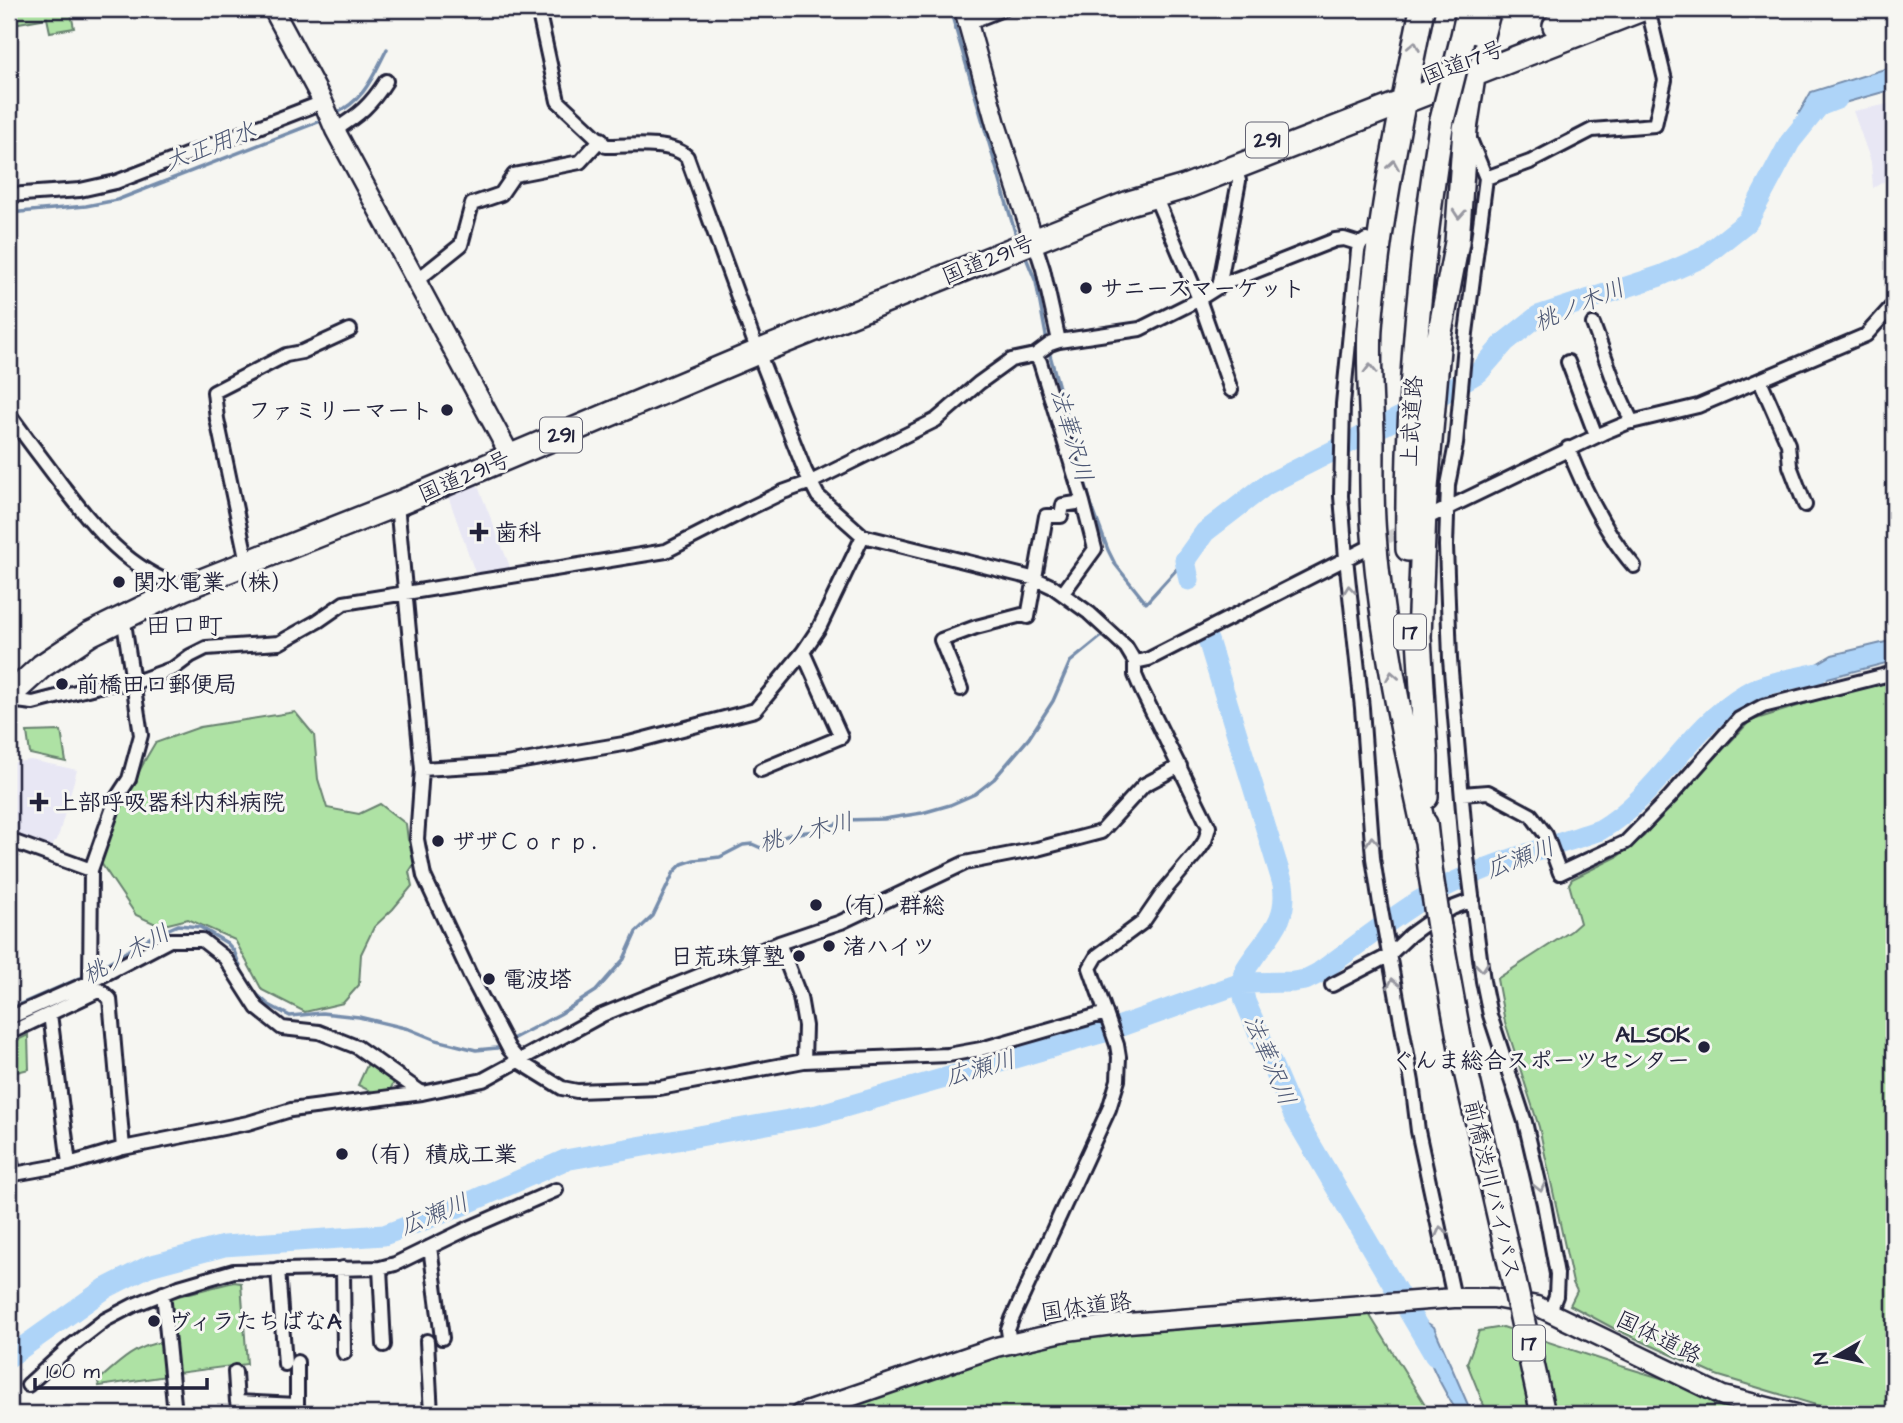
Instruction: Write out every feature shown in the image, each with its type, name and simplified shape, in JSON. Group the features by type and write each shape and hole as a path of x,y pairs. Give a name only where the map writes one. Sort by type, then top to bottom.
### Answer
{"highway":[{"path":"1422,9 1382,233 1370,331 1374,534 1390,663 1402,732 1426,838"},
{"name":"上武道路","path":"1426,838 1408,595 1412,384 1423,256 1443,120 1471,57 1469,9"},
{"path":"1426,838 1426,757 1419,637 1424,511 1439,337 1457,242 1471,57 1489,9"},
{"name":"国道17号","path":"1405,93 1471,57 1597,9"},
{"name":"国道17号","path":"1471,57 1642,9"},
{"name":"国道291号","path":"9,696 42,666 90,634 184,588 397,504 758,352 1034,241 1129,203 1185,187 1235,167 1405,93"},
{"name":"国道291号","path":"1129,203 1161,185 1348,106 1405,93"},
{"name":"前橋渋川バイパス","path":"1426,838 1461,1054 1543,1414"}],"street":[{"path":"273,9 511,457"},
{"path":"538,9 558,101 606,146 668,147 682,151 687,157 758,352 805,471 818,496 863,536 1036,579 1063,593 1116,637 1135,662 1135,675 1141,689 1209,827 1199,850 1143,922 1092,962 1092,975 1115,1038 1119,1068 1116,1092 1008,1330 1010,1343"},
{"path":"1003,9 966,16 996,124 1043,269 1059,341"},
{"path":"1486,177 1541,157 1592,130 1655,125 1665,80 1648,9"},
{"path":"335,130 360,114 386,81"},
{"path":"9,195 80,190 116,182 323,102"},
{"path":"1465,129 1486,177 1447,509 1450,659 1467,858 1490,1014 1525,1122 1556,1261 1556,1296 1550,1311"},
{"path":"416,281 461,245 472,204 501,194 514,175 580,163 601,139"},
{"path":"1219,287 1239,181 1235,167"},
{"path":"1155,195 1199,299 1231,390"},
{"path":"1382,233 1360,244 1357,251 1342,421 1346,558 1362,708 1373,858 1418,1131 1454,1298"},
{"path":"9,696 17,701 33,703 107,684 133,683 174,668 206,648 279,643 344,603 666,551 936,420 1011,360 1035,355 1049,344 1059,341 1140,329 1219,287 1335,240 1344,239 1360,244"},
{"path":"1427,518 1596,436 1632,422 1698,406 1866,335 1894,304"},
{"path":"1593,324 1632,422"},
{"path":"247,562 217,419 214,392 286,355 302,352 350,330"},
{"path":"1035,355 1040,362 1095,549 1063,593"},
{"path":"1568,362 1596,436"},
{"path":"1760,380 1788,444 1790,466 1805,505"},
{"path":"9,414 110,544 141,568 184,588"},
{"path":"1568,448 1597,511 1634,566"},
{"path":"961,689 941,640 999,621 1023,615 1028,617 1046,516 1060,516 1063,505 1083,502"},
{"path":"397,504 422,769 417,839 424,876 470,975 509,1049 520,1062 562,1088 577,1091 660,1088 804,1061 948,1055 981,1049 1106,1015"},
{"path":"422,769 506,764 629,743 755,710 803,652 819,628 863,536"},
{"path":"1135,662 1149,659 1367,548"},
{"path":"90,982 91,870 116,799 129,779 141,735 123,616"},
{"path":"761,770 842,737 803,652"},
{"path":"1462,793 1488,792 1531,815 1546,835 1560,873 1626,842 1739,719 1750,712 1763,706 1894,673"},
{"path":"9,1149 11,1174 69,1164 123,1148 248,1123 291,1110 422,1093 483,1080 602,1015 779,943 841,922 965,863 1037,849 1101,832 1144,785 1180,766"},
{"path":"9,840 91,870"},
{"path":"1332,985 1388,952 1428,922 1473,900"},
{"path":"9,1018 90,982 170,940 202,940 225,958 257,1007 282,1028 319,1032 357,1047 422,1093"},
{"path":"779,943 800,996 806,1026 804,1061"},
{"path":"9,1033 100,989 110,999 123,1148"},
{"path":"50,1014 69,1164"},
{"path":"29,1385 104,1320 163,1293 234,1271 380,1268 556,1190"},
{"path":"430,1247 442,1338"},
{"path":"343,1268 344,1353"},
{"path":"380,1268 384,1345"},
{"path":"235,1372 237,1402 297,1405 278,1269"},
{"path":"163,1293 175,1414"},
{"name":"国体道路","path":"800,1414 1010,1343 1096,1327 1454,1298 1524,1302 1550,1311 1723,1396 1796,1414"},
{"path":"427,1341 431,1414"}],"shaded area":[{"path":"1894,103 1894,176 1873,188 1871,162 1853,111"},
{"name":"歯科","path":"476,481 512,572 477,578 447,493"},
{"name":"上部呼吸器科内科病院","path":"31,760 77,770 59,834 49,853 9,836 9,763"}],"green space":[{"path":"11,9 70,9 74,28 50,32 47,18 13,24"},
{"name":"ALSOK ぐんま総合スポーツセンター","path":"1894,681 1894,1414 1846,1414 1716,1375 1613,1328 1570,1305 1577,1291 1539,1127 1505,1022 1497,979 1580,923 1569,884 1572,879 1617,857 1644,836 1750,721 1830,696"},
{"path":"295,712 314,735 318,779 327,808 359,814 380,804 406,824 408,840 420,855 409,872 412,886 374,927 361,954 359,985 343,1003 305,1012 262,990 235,940 188,919 160,926 136,915 101,863 124,801 155,743 200,727"},
{"path":"61,731 66,762 30,754 27,732"},
{"path":"28,1035 29,1069 9,1074 9,1044"},
{"path":"369,1061 395,1080 388,1094 376,1094 358,1085"},
{"path":"234,1282 241,1283 247,1364 178,1373 170,1298"},
{"path":"1369,1314 1431,1414 825,1414 917,1384 989,1356 1083,1337"},
{"path":"1503,1327 1780,1414 1503,1414 1485,1408 1467,1363 1479,1331"},
{"path":"163,1342 167,1376 99,1386 98,1381 128,1356 144,1347"}],"water":[{"path":"1894,66 1894,89 1844,103 1824,114 1799,113 1811,92"},
{"path":"1894,640 1894,661 1765,694 1832,655"},
{"path":"1424,1321 1434,1327 1472,1414 1458,1414 1440,1381 1428,1357 1423,1332"}],"waterway":[{"name":"法華沢川","path":"950,9 1015,232"},
{"name":"大正用水","path":"333,115 360,95 372,79 387,49"},
{"name":"桃ノ木川","path":"1189,580 1185,560 1205,532 1266,485 1420,407 1479,372 1505,342 1538,316 1660,276 1703,257 1748,221 1790,142 1819,106 1837,99"},
{"name":"大正用水","path":"9,213 86,206 117,200 323,120"},
{"name":"法華沢川","path":"1025,255 1036,282 1047,341"},
{"name":"法華沢川","path":"1048,348 1091,504 1115,564 1146,603 1185,560"},
{"name":"桃ノ木川","path":"514,1038 596,991 624,959 636,932 653,916 674,872 682,864 720,857 743,845 752,844 761,848 790,834 823,830 844,820 884,819 922,813 975,794 994,779 1029,738 1053,701 1070,662 1102,636"},
{"name":"法華沢川","path":"1208,640 1283,884 1283,905 1278,922 1244,973 1242,984 1245,1001 1294,1116 1435,1356"},
{"name":"広瀬川","path":"9,1357 106,1288 149,1266 224,1246 384,1235 454,1209 565,1160 817,1115 1101,1033 1242,983 1305,980 1406,909 1440,889 1507,861 1600,830 1621,816 1639,799 1706,725 1725,708 1761,687 1818,673"},
{"name":"桃ノ木川","path":"94,971 153,936 178,925 200,927 227,943 234,951 244,977"},
{"name":"桃ノ木川","path":"9,1009 87,975"},
{"name":"桃ノ木川","path":"254,992 269,1005 290,1016 322,1013 359,1017 476,1050 497,1048"}],"tunnel":[{"path":"1371,546 1411,526"}],"place":[{"name":"サニーズマーケット","path":"1086,288"},
{"name":"ファミリーマート","path":"447,410"},
{"name":"歯科","path":"479,532"},
{"name":"関水電業（株）","path":"119,582"},
{"name":"前橋田口郵便局","path":"62,684"},
{"name":"上部呼吸器科内科病院","path":"39,802"},
{"name":"ザザＣｏｒｐ．","path":"438,841"},
{"name":"（有）群総","path":"816,905"},
{"name":"渚ハイツ","path":"829,946"},
{"name":"日荒珠算塾","path":"799,956"},
{"name":"電波塔","path":"489,979"},
{"name":"ALSOK ぐんま総合スポーツセンター","path":"1704,1047"},
{"name":"（有）積成工業","path":"342,1154"},
{"name":"ヴィラたちばなA","path":"154,1321"}],"district":[{"name":"田口町","path":"184,625"}]}
